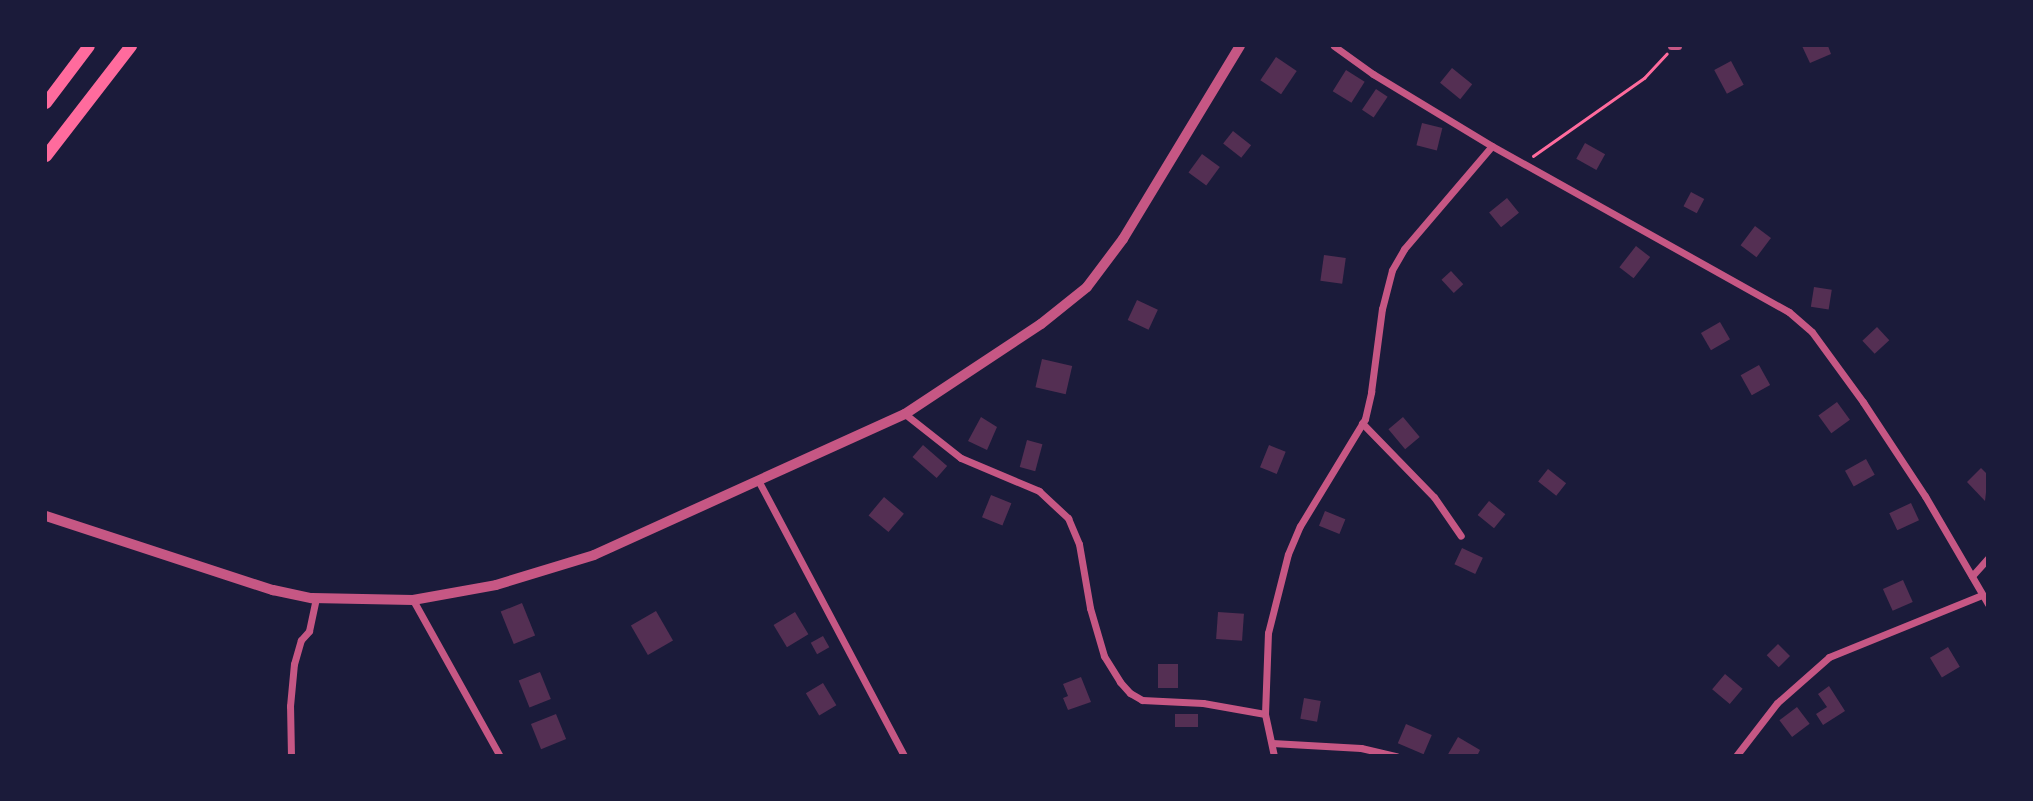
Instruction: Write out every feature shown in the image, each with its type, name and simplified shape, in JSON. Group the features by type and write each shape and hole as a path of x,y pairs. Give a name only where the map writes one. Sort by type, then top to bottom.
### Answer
{"highway":[{"path":"46,103 89,46"},
{"path":"46,156 131,46"}],"street":[{"path":"46,516 273,590 316,598 413,600 496,585 594,555 905,414 1041,324 1087,287 1123,239 1240,46"},
{"path":"1334,46 1373,74 1492,146 1789,312 1812,332 1925,496 1987,604"},
{"path":"1274,755 1265,714 1268,633 1288,554 1300,526 1362,423 1371,392 1382,309 1392,270 1404,249 1492,146"},
{"path":"905,414 961,457 1039,491 1068,518 1079,544 1090,608 1104,656 1130,693 1142,700 1203,703 1265,714"},
{"path":"1362,423 1434,497 1461,536"},
{"path":"758,480 904,755"},
{"path":"1972,576 1987,558"},
{"path":"1736,755 1777,703 1829,657 1982,595"},
{"path":"291,755 290,706 295,664 301,639 309,631 316,598"},
{"path":"413,600 500,755"},
{"path":"1272,743 1362,747 1396,755"}],"path":[{"path":"1524,162 1643,78 1674,46"}],"building":[{"path":"1802,46 1828,46 1831,54 1810,63"},
{"path":"1276,57 1297,71 1281,94 1260,80"},
{"path":"1731,61 1744,85 1727,94 1714,70"},
{"path":"1452,68 1472,84 1460,99 1440,83"},
{"path":"1346,70 1365,82 1351,103 1333,91"},
{"path":"1376,89 1388,97 1374,118 1362,110"},
{"path":"1422,123 1442,128 1437,150 1416,145"},
{"path":"1233,131 1251,145 1241,158 1223,144"},
{"path":"1585,143 1605,154 1596,170 1576,159"},
{"path":"1202,154 1220,167 1206,186 1188,173"},
{"path":"1691,192 1704,199 1697,213 1683,206"},
{"path":"1507,198 1519,213 1501,227 1489,212"},
{"path":"1755,226 1771,238 1757,257 1741,245"},
{"path":"1636,246 1650,257 1634,278 1619,267"},
{"path":"1324,255 1346,258 1342,284 1320,281"},
{"path":"1451,271 1463,284 1454,293 1441,280"},
{"path":"1814,287 1832,290 1829,310 1811,307"},
{"path":"1137,300 1158,310 1149,330 1128,320"},
{"path":"1720,322 1730,339 1711,350 1701,333"},
{"path":"1877,327 1889,340 1875,354 1862,341"},
{"path":"1042,359 1072,366 1066,394 1035,387"},
{"path":"1759,365 1770,385 1752,395 1741,375"},
{"path":"1837,402 1850,420 1831,433 1818,416"},
{"path":"981,417 997,427 987,450 968,441"},
{"path":"1403,417 1420,437 1405,449 1388,429"},
{"path":"1027,440 1042,444 1035,471 1020,467"},
{"path":"923,445 947,466 937,478 913,457"},
{"path":"1269,445 1286,452 1277,474 1260,467"},
{"path":"1866,459 1875,475 1854,486 1845,471"},
{"path":"1981,468 1988,475 1985,501 1967,482"},
{"path":"1548,469 1566,483 1556,496 1538,482"},
{"path":"991,495 1011,503 1002,525 982,517"},
{"path":"884,497 904,514 888,532 869,515"},
{"path":"1489,501 1505,514 1494,528 1478,515"},
{"path":"1911,503 1919,520 1897,530 1889,513"},
{"path":"1325,511 1345,519 1339,534 1319,526"},
{"path":"1462,548 1483,558 1475,574 1454,564"},
{"path":"1903,580 1913,602 1893,611 1883,589"},
{"path":"522,603 535,635 514,644 501,612"},
{"path":"656,611 673,640 648,655 631,626"},
{"path":"795,612 808,634 787,647 774,625"},
{"path":"1218,612 1244,614 1242,641 1216,639"},
{"path":"823,636 829,647 817,654 811,643"},
{"path":"1778,644 1790,656 1779,667 1767,655"},
{"path":"1948,647 1960,667 1942,678 1930,658"},
{"path":"1158,664 1178,664 1178,688 1158,688"},
{"path":"540,672 551,699 530,708 519,681"},
{"path":"1725,674 1743,689 1730,704 1712,689"},
{"path":"1081,677 1091,702 1068,710 1063,698 1068,696 1063,684"},
{"path":"823,683 836,705 819,716 806,693"},
{"path":"1829,686 1845,711 1823,725 1816,714 1827,707 1818,694"},
{"path":"1304,698 1321,701 1317,722 1300,719"},
{"path":"1797,707 1810,724 1792,737 1779,720"},
{"path":"556,714 566,739 541,749 531,724"},
{"path":"1175,714 1198,714 1198,727 1175,727"},
{"path":"1406,724 1432,735 1424,754 1398,743"},
{"path":"1458,737 1480,750 1477,756 1447,756"}]}
